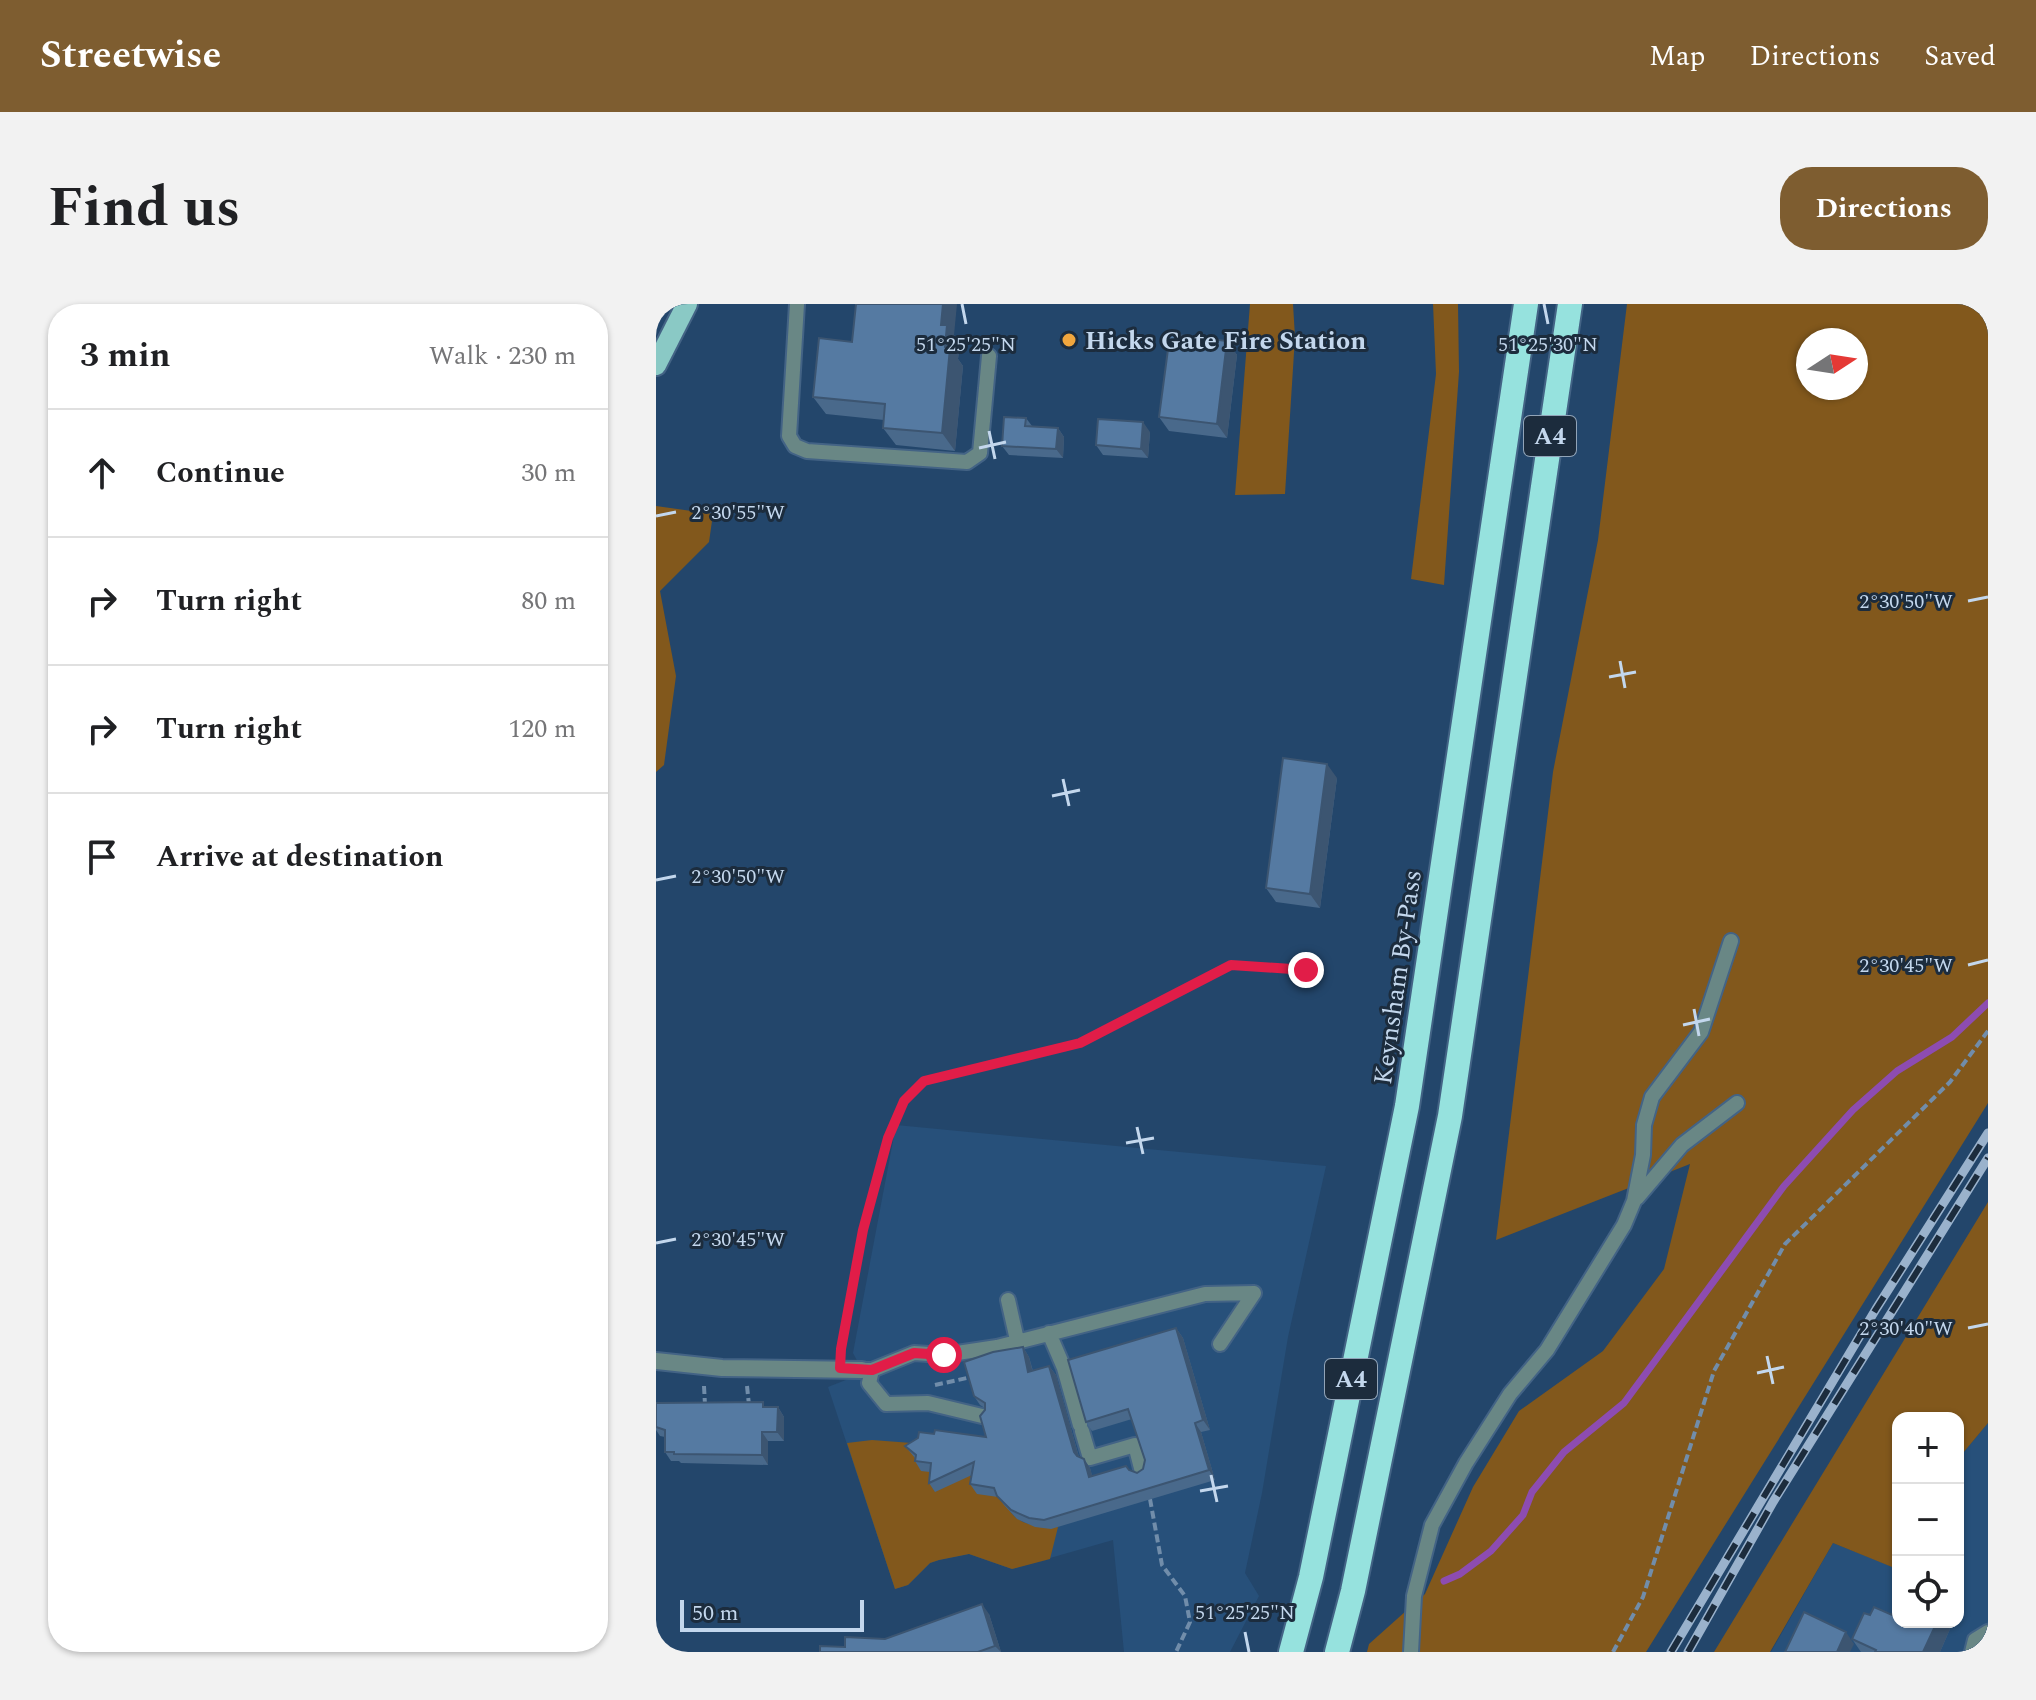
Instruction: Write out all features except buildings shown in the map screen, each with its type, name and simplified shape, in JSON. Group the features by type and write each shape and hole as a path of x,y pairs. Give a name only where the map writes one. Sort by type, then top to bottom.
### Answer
{"highway":[{"name":"Keynsham By-Pass","path":"1292,1651 1311,1577 1407,1106 1526,304"},
{"name":"A4","path":"1337,1652 1353,1591 1450,1116 1570,304"}],"main road":[{"path":"656,365 687,304"}],"street":[{"path":"656,1361 722,1368 867,1370"}],"lane":[{"path":"797,304 789,436 795,446 807,451 967,462 980,453 989,356"},
{"path":"1411,1652 1414,1596 1432,1525 1466,1463 1510,1394 1547,1350 1624,1225 1634,1201 1643,1155 1644,1125 1652,1097 1701,1032 1731,941"},
{"path":"1634,1201 1682,1145 1737,1103"},
{"path":"982,1416 928,1403 886,1404 869,1383 867,1370 914,1353 944,1355 997,1347 1205,1294 1254,1293 1220,1344"},
{"path":"1008,1300 1017,1340"},
{"path":"1049,1333 1064,1368 1090,1458 1135,1445 1142,1472"},
{"path":"1972,1652 1975,1640 1988,1632"}],"path":[{"path":"840,1368 863,1230 888,1138 904,1101 924,1081 1080,1043 1231,965 1306,970"},
{"path":"1613,1652 1643,1597 1714,1371 1785,1244 1950,1082 1988,1031"},
{"path":"1150,1499 1162,1565 1185,1596 1190,1622 1176,1652"}],"shaded area":[{"path":"1250,304 1293,304 1295,337 1285,494 1235,495"},
{"path":"1433,304 1458,304 1459,372 1444,585 1411,579 1436,374"},
{"path":"1627,304 1988,304 1988,1103 1646,1652 1367,1652 1369,1644 1425,1594 1473,1487 1519,1411 1603,1351 1664,1269 1690,1164 1496,1240 1553,772 1598,540"},
{"path":"656,506 713,514 709,542 660,591 676,676 664,765 656,772"},
{"path":"896,1125 1326,1166 1288,1337 1245,1573 1259,1596 1230,1652 1124,1652 1113,1540 1012,1569 969,1554 939,1560 930,1563 908,1585 895,1589 828,1387 856,1376 862,1370 853,1353"},
{"path":"1988,1202 1988,1423 1964,1452 1964,1412 1892,1412 1892,1567 1833,1543 1770,1652 1714,1652"},
{"path":"1988,1423 1988,1652 1771,1652 1833,1543 1892,1566 1892,1628 1964,1628 1964,1452"},
{"path":"872,1440 925,1444 937,1472 977,1478 1000,1497 1017,1518 1039,1526 1058,1527 1050,1559 1012,1569 969,1554 930,1563 908,1585 895,1589 847,1443"}],"waterway":[{"path":"1444,1581 1460,1574 1491,1551 1523,1515 1532,1492 1564,1452 1624,1403 1784,1186 1853,1110 1897,1071 1952,1037 1988,1003"}],"railway":[{"path":"1671,1652 1876,1309 1988,1133"},
{"path":"1688,1652 1773,1502 1988,1158"}],"place":[{"name":"Hicks Gate Fire Station","path":"1069,340"}],"route":[{"path":"944,1355 914,1353 872,1370 840,1368 863,1230 888,1138 904,1101 924,1081 1080,1043 1231,965 1306,970"}]}
